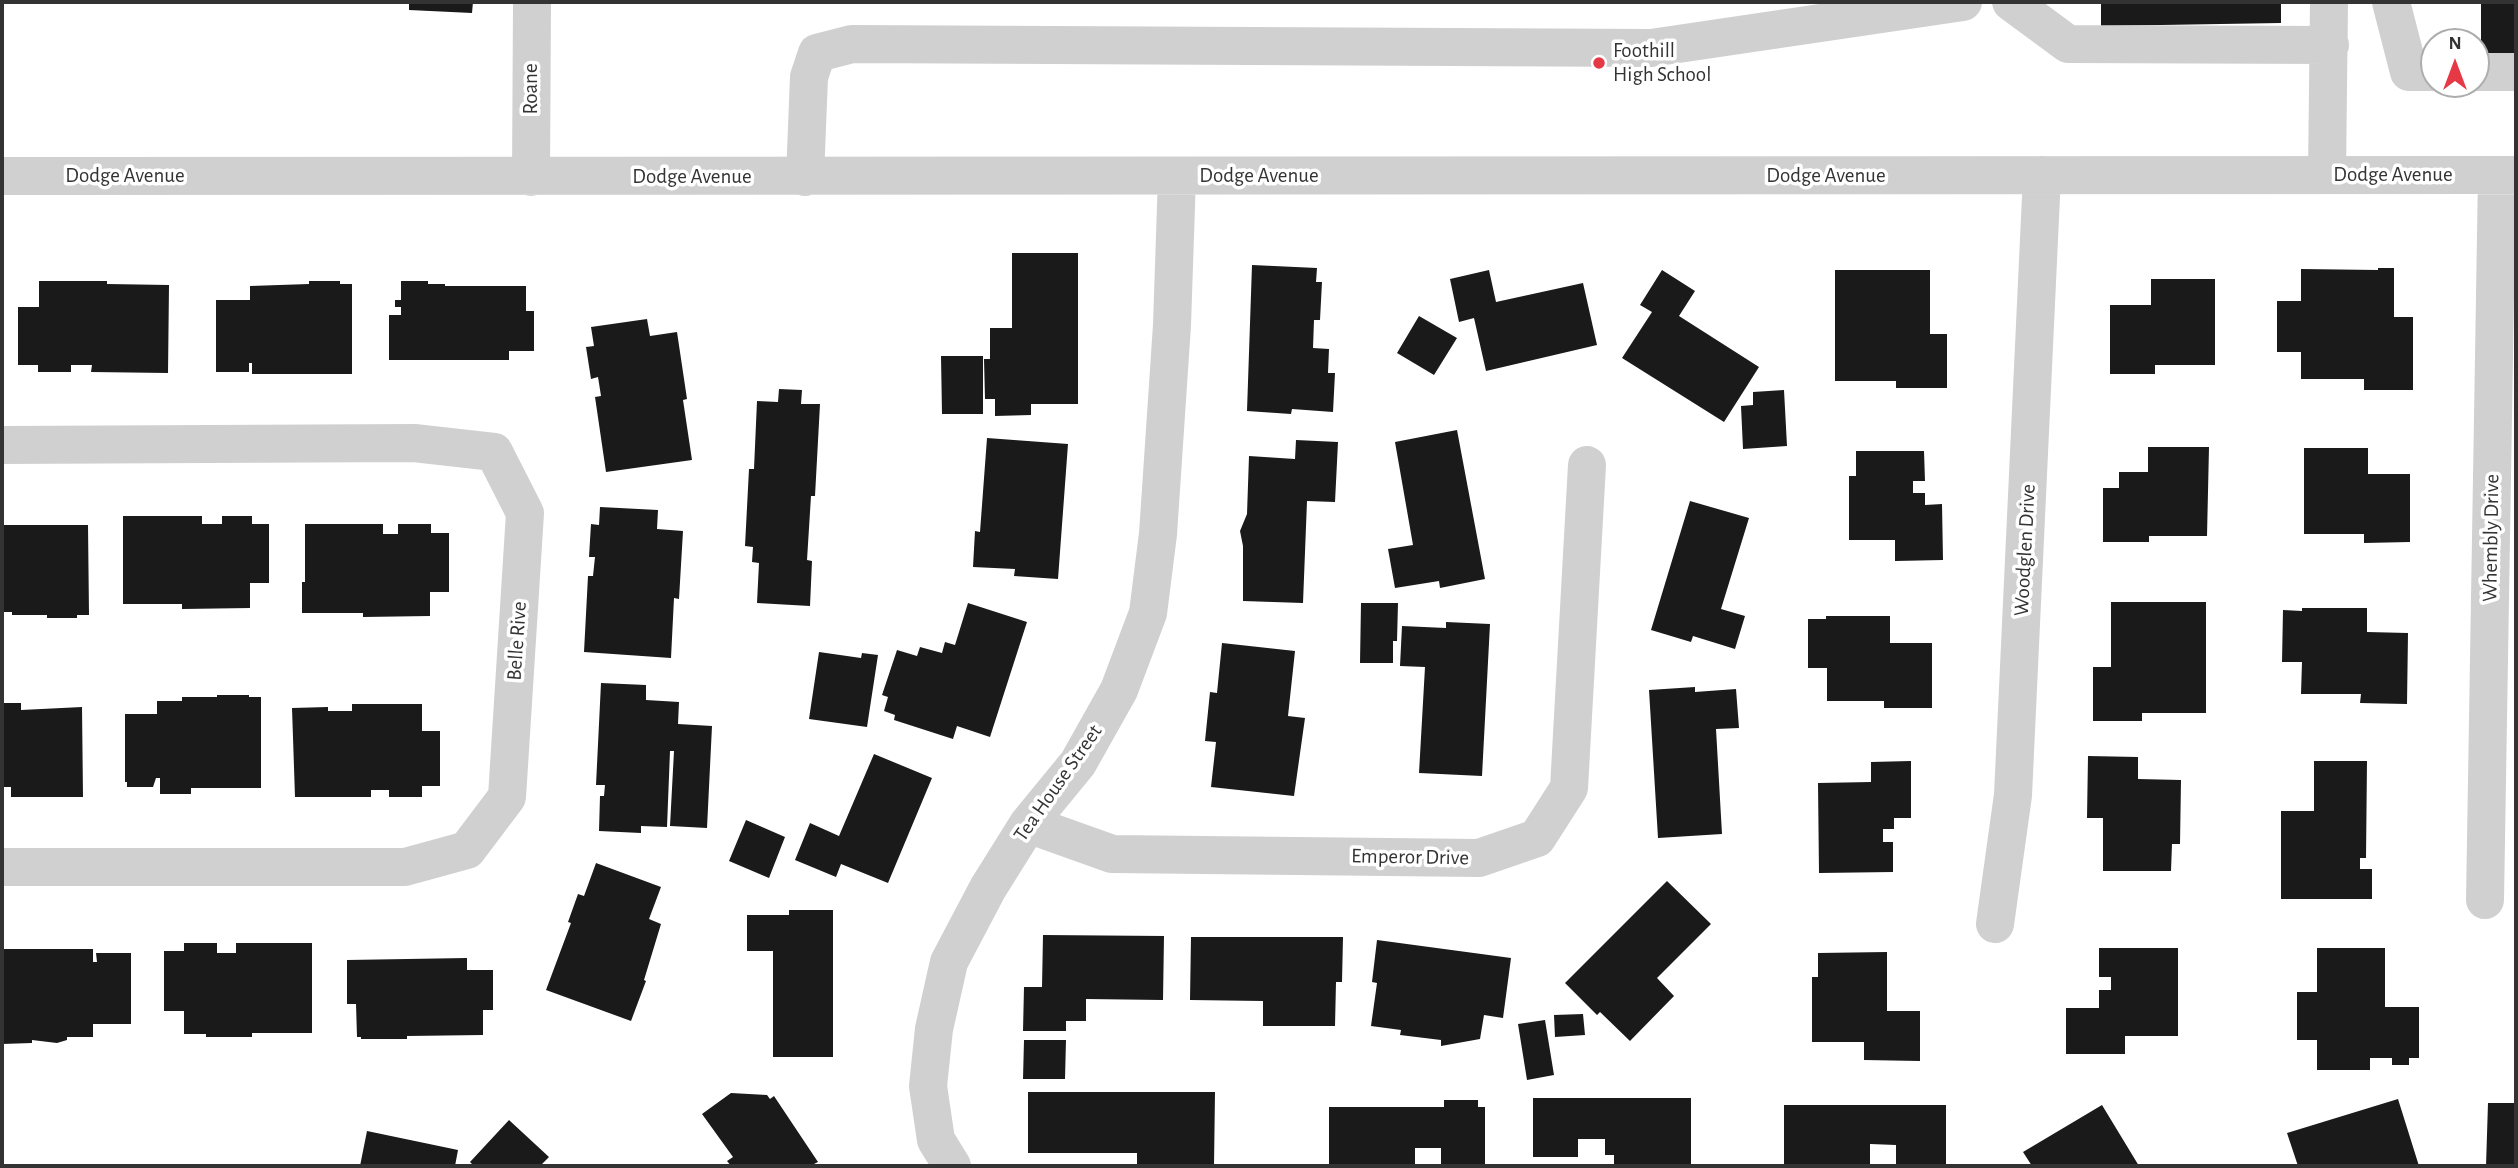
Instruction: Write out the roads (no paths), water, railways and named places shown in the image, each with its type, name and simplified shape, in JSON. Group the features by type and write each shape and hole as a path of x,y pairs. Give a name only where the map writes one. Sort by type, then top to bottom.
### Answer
{"street":[{"name":"Roane","path":"531,177 532,2"},
{"path":"805,177 809,77 817,53 852,44 1651,48 1963,2"},
{"path":"2011,2 2068,44 2330,45"},
{"path":"2327,175 2329,2"},
{"path":"2391,2 2409,72 2420,72"},
{"path":"2490,72 2516,72"},
{"name":"Woodglen Drive","path":"1994,924 2013,795 2042,175"},
{"name":"Dodge Avenue","path":"2,176 2507,175"},
{"name":"Whembly Drive","path":"2485,900 2507,175"},
{"name":"Tea House Street","path":"952,1166 936,1140 928,1086 934,1029 949,962 988,888 1028,824 1078,763 1119,690 1148,613 1158,534 1172,326 1177,176"},
{"name":"Belle Rive","path":"2,445 414,443 494,452 525,513 507,797 467,850 405,867 2,867"},
{"name":"Emperor Drive","path":"1028,824 1112,854 1479,858 1537,838 1569,788 1587,465"}],"place":[{"name":"Foothill High School","path":"1599,63"}]}
